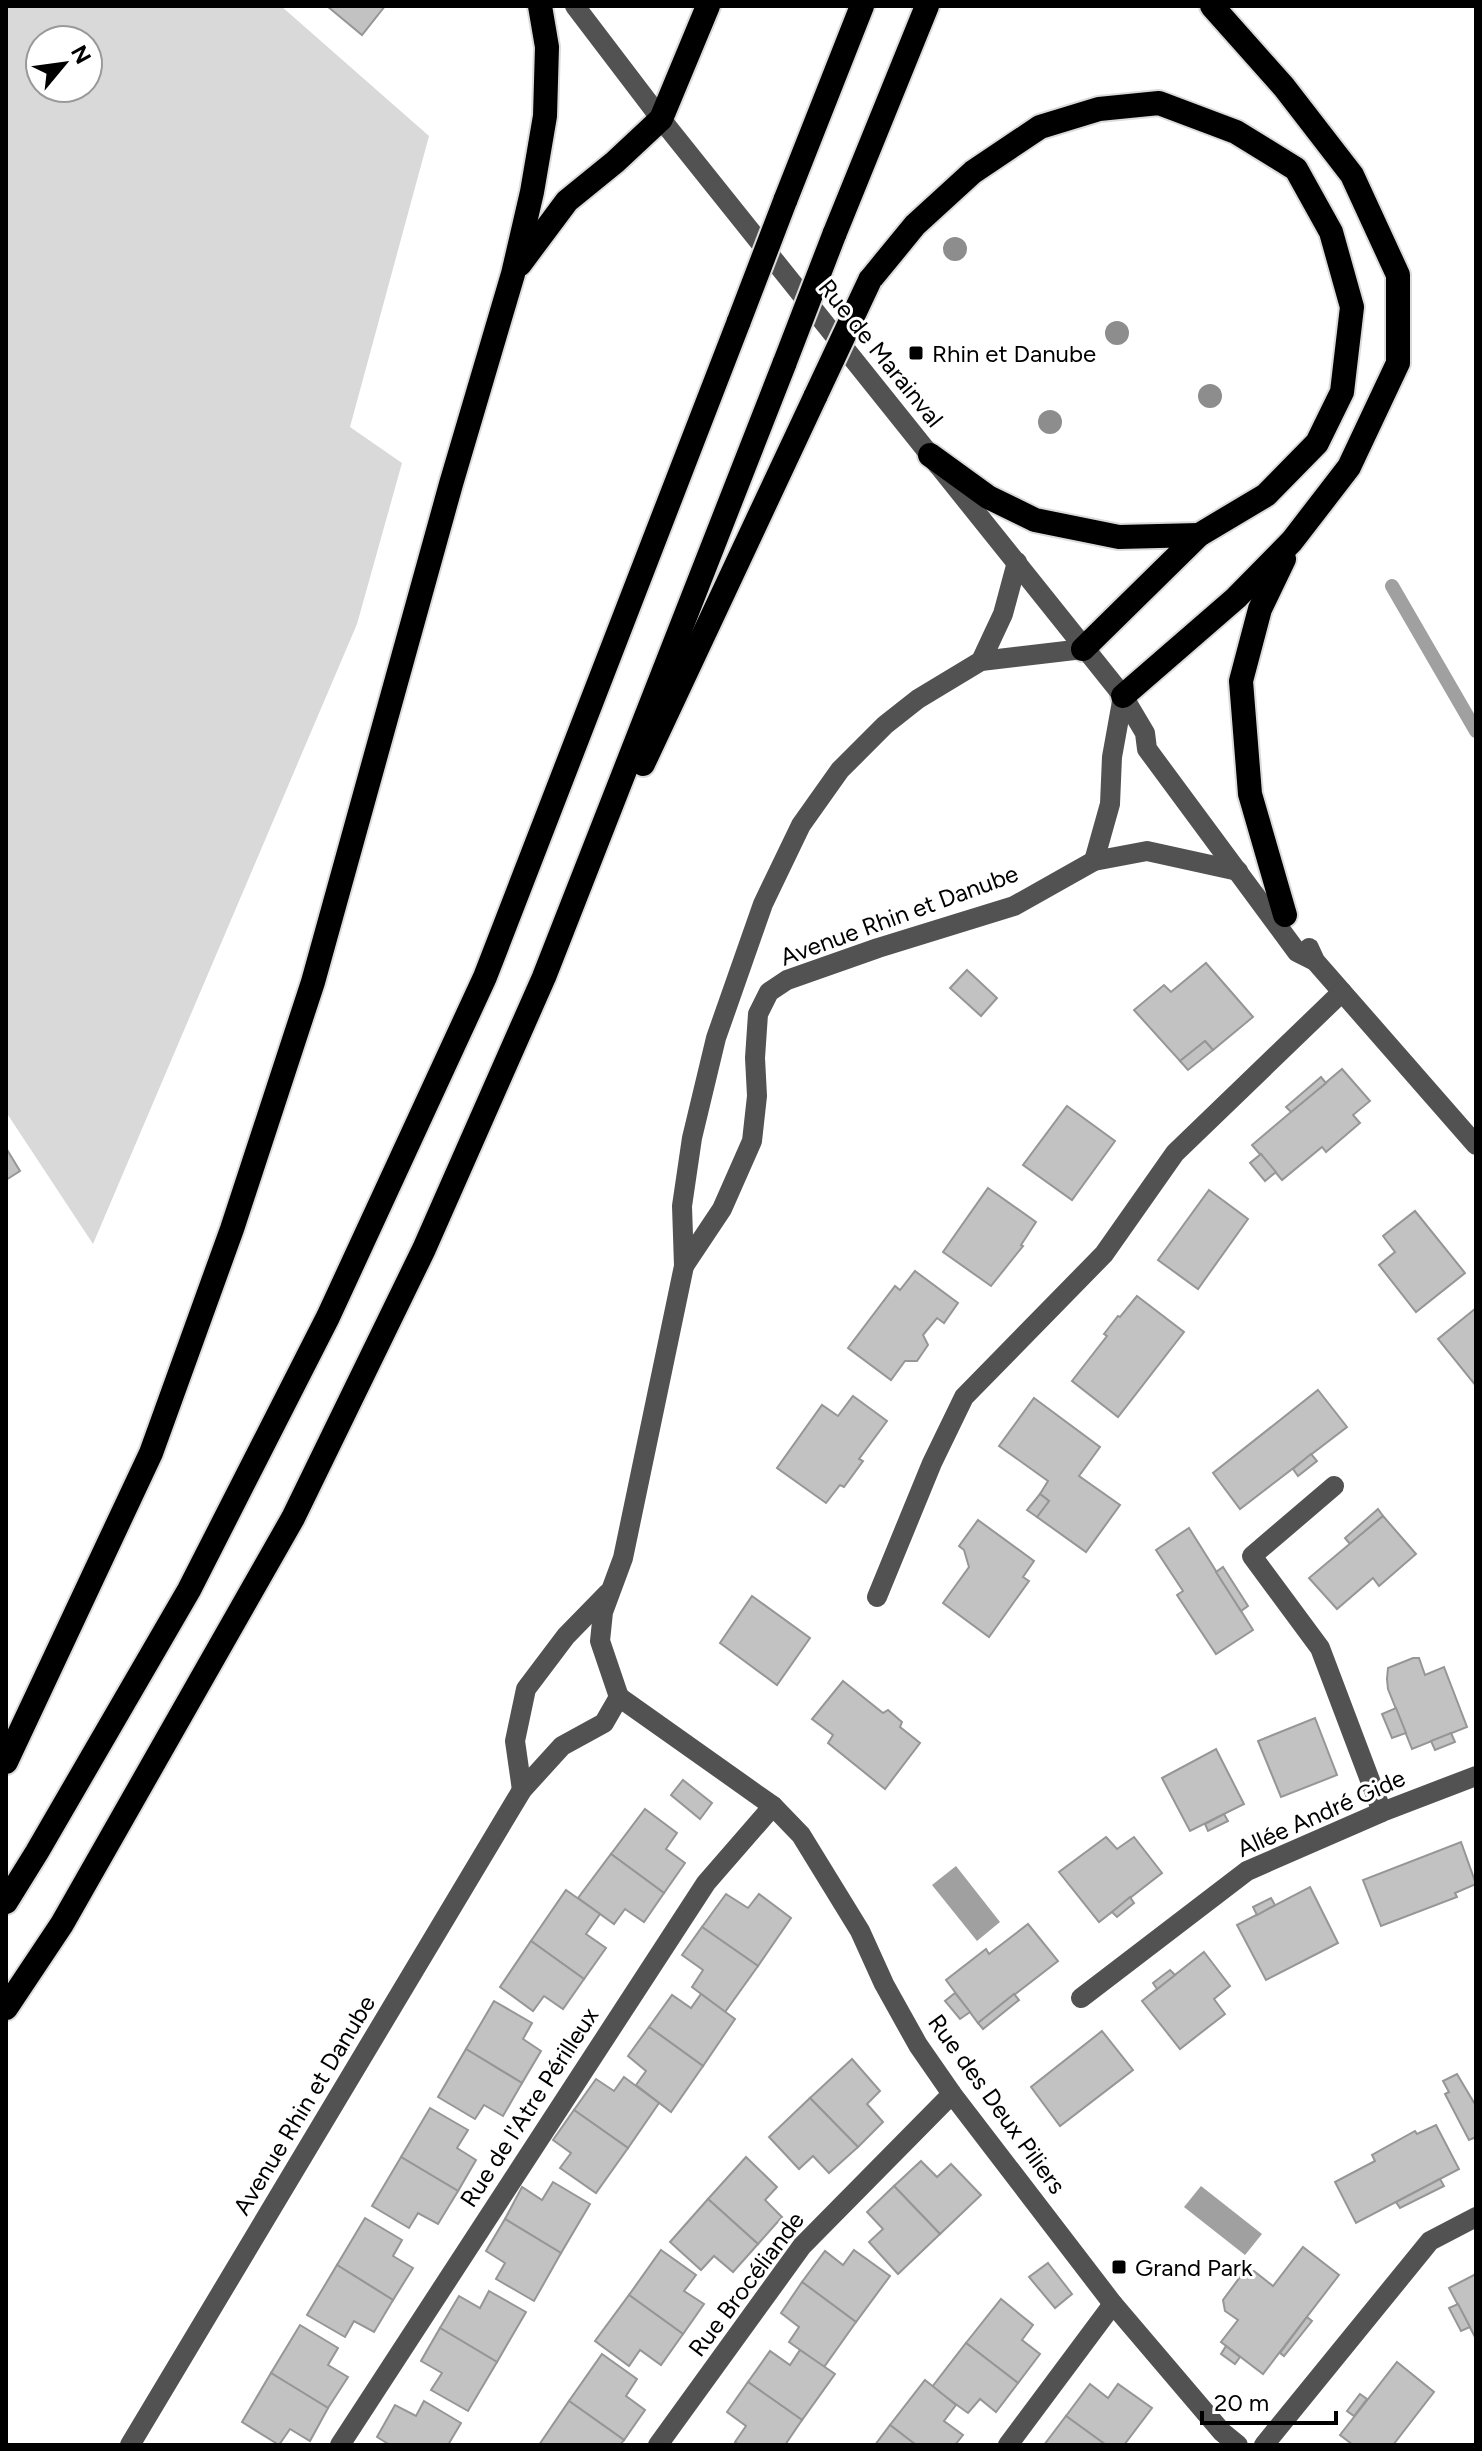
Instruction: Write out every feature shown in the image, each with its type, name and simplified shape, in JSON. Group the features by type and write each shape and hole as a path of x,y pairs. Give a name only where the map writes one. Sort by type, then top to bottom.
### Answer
{"highway":[{"path":"6,1762 151,1453 232,1229 313,982 451,484 513,274 545,116 547,47 540,6"},
{"path":"513,274 567,201 661,119 708,6"},
{"path":"6,1902 189,1590 328,1317 485,977 862,6"},
{"path":"544,977 834,235 927,6"},
{"path":"1123,696 1236,598 1292,541 1349,467 1398,363 1398,275 1352,175 1284,87 1212,6"},
{"path":"6,2008 62,1924 293,1518 424,1249 544,977 870,280 915,225 973,172 1040,127 1099,109 1159,103 1236,132 1296,169 1331,232 1352,307 1342,392 1317,443 1266,495 1199,535 1083,649"},
{"path":"930,455 988,497 1035,520 1119,537 1199,535"},
{"path":"1285,915 1250,794 1241,681 1260,609 1292,541"}],"street":[{"name":"Rue de Marainval","path":"575,6 661,119 1123,696 1145,733 1147,749 1297,952 1315,961"},
{"path":"981,661 1003,614 1017,562"},
{"name":"Avenue Rhin et Danube","path":"130,2445 522,1790 562,1746 604,1723 619,1697 600,1641 603,1612 623,1558 684,1266 682,1206 692,1138 716,1038 763,904 801,825 840,770 885,725 918,699 981,661 1083,649"},
{"path":"1094,861 1110,804 1112,757 1123,696"},
{"name":"Rue de Marainval","path":"1145,733 1156,740 1186,777 1308,945 1315,961 1476,1145"},
{"name":"Avenue Rhin et Danube","path":"684,1266 722,1209 752,1141 757,1096 755,1058 758,1014 769,992 787,980 848,958 1014,906 1094,861 1147,851 1238,871"},
{"path":"877,1597 932,1463 964,1397 1104,1254 1175,1153 1342,992"},
{"path":"1334,1486 1252,1556 1320,1648 1382,1812"},
{"name":"Avenue Rhin et Danube","path":"522,1790 515,1741 526,1689 566,1636 611,1590"},
{"name":"Rue des Deux Piliers","path":"619,1697 773,1806 801,1835 837,1890 911,2033 952,2094 1113,2304 1222,2432 1238,2445"},
{"name":"Allée André Gide","path":"1081,1998 1247,1871 1382,1812 1476,1776"},
{"name":"Rue de l'Atre Périlleux","path":"340,2445 706,1883 773,1806"},
{"name":"Rue Brocéliande","path":"658,2445 802,2246 952,2094"},
{"path":"1264,2445 1430,2241 1476,2217"},
{"path":"1008,2445 1113,2304"}],"shaded area":[{"path":"6,6 281,6 429,136 350,427 402,463 357,624 93,1244 6,1112"},
{"path":"956,1866 1000,1922 977,1941 932,1885"},
{"path":"1201,2186 1262,2234 1245,2255 1184,2207"}],"building":[{"path":"327,6 385,6 362,35"},
{"path":"1206,963 1253,1017 1213,1050 1205,1041 1180,1061 1134,1010 1164,985 1171,992"},
{"path":"967,970 997,998 981,1016 950,988"},
{"path":"1205,1041 1213,1050 1188,1070 1180,1061"},
{"path":"1342,1069 1370,1101 1353,1115 1360,1123 1326,1152 1322,1147 1282,1180 1252,1145"},
{"path":"1321,1077 1326,1083 1291,1112 1286,1107"},
{"path":"1067,1106 1115,1141 1072,1200 1023,1165"},
{"path":"6,1148 20,1171 6,1180"},
{"path":"1261,1154 1276,1172 1265,1181 1250,1163"},
{"path":"988,1188 1036,1222 1023,1246 991,1286 943,1252"},
{"path":"1209,1190 1248,1219 1198,1289 1158,1260"},
{"path":"1415,1211 1465,1273 1416,1312 1379,1265 1395,1252 1383,1236"},
{"path":"915,1271 958,1303 944,1323 937,1318 923,1335 928,1345 917,1361 905,1361 891,1380 848,1348 895,1286 900,1290"},
{"path":"1137,1296 1184,1332 1118,1417 1072,1381 1107,1336 1104,1334"},
{"path":"1476,1308 1476,1386 1438,1339"},
{"path":"1318,1390 1347,1427 1240,1509 1213,1473"},
{"path":"853,1396 887,1421 859,1459 863,1461 844,1487 840,1485 826,1503 777,1468 822,1405 838,1416"},
{"path":"1034,1398 1100,1447 1079,1476 1120,1505 1086,1552 1037,1517 1049,1501 1040,1494 1048,1481 999,1446"},
{"path":"1311,1454 1317,1461 1298,1476 1293,1469"},
{"path":"1040,1494 1049,1501 1037,1517 1027,1510"},
{"path":"1378,1509 1383,1516 1350,1544 1345,1538"},
{"path":"1383,1516 1416,1554 1379,1586 1373,1578 1337,1609 1309,1578"},
{"path":"978,1520 1034,1561 1023,1577 1029,1581 989,1637 943,1603 969,1567 964,1550 959,1546"},
{"path":"1189,1528 1253,1630 1216,1654 1177,1595 1183,1591 1156,1550"},
{"path":"1223,1567 1248,1606 1241,1611 1216,1572"},
{"path":"752,1596 810,1638 777,1685 720,1643"},
{"path":"1419,1658 1425,1675 1444,1667 1467,1727 1412,1749 1388,1689 1387,1679 1388,1668"},
{"path":"843,1681 883,1713 888,1710 902,1722 900,1727 920,1743 885,1789 828,1743 833,1735 812,1719"},
{"path":"1396,1708 1406,1733 1392,1738 1382,1714"},
{"path":"1315,1718 1337,1775 1281,1797 1258,1741"},
{"path":"1451,1733 1455,1742 1435,1750 1431,1741"},
{"path":"1216,1749 1244,1804 1190,1831 1162,1778"},
{"path":"683,1780 712,1803 700,1819 671,1795"},
{"path":"645,1809 677,1833 666,1849 685,1863 664,1893 611,1854"},
{"path":"1224,1814 1228,1821 1208,1831 1205,1824"},
{"path":"1106,1837 1117,1849 1134,1837 1162,1873 1099,1922 1059,1872"},
{"path":"1461,1842 1476,1884 1455,1893 1457,1897 1381,1926 1363,1880"},
{"path":"611,1854 664,1893 644,1922 625,1909 614,1924 578,1898"},
{"path":"1310,1887 1338,1943 1266,1980 1237,1925"},
{"path":"566,1890 600,1914 586,1934 606,1948 584,1979 531,1941"},
{"path":"726,1894 748,1908 759,1894 791,1918 758,1966 702,1927"},
{"path":"1130,1897 1134,1903 1117,1917 1112,1912"},
{"path":"1271,1898 1275,1905 1257,1915 1253,1907"},
{"path":"1028,1924 1058,1961 978,2023 946,1980 986,1949 989,1954"},
{"path":"702,1927 758,1966 725,2012 692,1987 703,1970 682,1955"},
{"path":"531,1941 584,1979 563,2009 544,1996 533,2011 500,1987"},
{"path":"1204,1952 1230,1986 1214,1999 1225,2014 1180,2049 1142,2001"},
{"path":"1170,1970 1175,1975 1157,1989 1153,1983"},
{"path":"955,1993 970,2012 960,2019 945,2001"},
{"path":"701,1994 735,2019 703,2066 649,2027 672,1995 691,2008"},
{"path":"1014,1994 1019,2000 983,2029 978,2023"},
{"path":"494,2001 532,2023 523,2039 541,2051 522,2083 466,2049"},
{"path":"649,2027 703,2066 671,2112 636,2085 646,2071 628,2056"},
{"path":"1102,2031 1133,2070 1060,2126 1031,2087"},
{"path":"466,2049 522,2083 503,2116 484,2105 475,2119 438,2097"},
{"path":"852,2059 880,2091 867,2104 883,2122 858,2147 810,2098"},
{"path":"1457,2074 1476,2106 1476,2137 1469,2140 1445,2094 1449,2092 1443,2081"},
{"path":"624,2077 659,2103 628,2148 574,2110 596,2079 614,2091"},
{"path":"810,2098 858,2147 829,2173 813,2156 799,2169 769,2137"},
{"path":"430,2108 468,2130 457,2148 476,2160 458,2191 401,2157"},
{"path":"574,2110 628,2148 596,2193 560,2168 571,2153 553,2140"},
{"path":"1436,2125 1459,2169 1356,2223 1335,2182 1375,2161 1372,2155 1415,2131 1417,2134"},
{"path":"401,2157 458,2191 438,2224 418,2213 409,2228 372,2206"},
{"path":"746,2157 777,2187 765,2200 782,2217 758,2244 708,2199"},
{"path":"921,2161 937,2177 951,2164 981,2195 940,2234 894,2186"},
{"path":"1440,2179 1444,2186 1400,2208 1396,2202"},
{"path":"553,2182 590,2204 561,2253 505,2219 522,2187 542,2200"},
{"path":"894,2186 940,2234 898,2274 869,2242 883,2229 867,2212"},
{"path":"708,2199 758,2244 733,2272 714,2256 701,2270 670,2242"},
{"path":"365,2218 402,2240 393,2256 413,2268 393,2300 337,2265"},
{"path":"505,2219 561,2253 534,2301 496,2279 505,2263 486,2251"},
{"path":"1303,2247 1339,2275 1263,2374 1221,2342 1238,2320 1225,2311 1223,2300 1243,2273 1254,2271 1273,2286"},
{"path":"661,2250 696,2275 684,2291 704,2304 683,2334 629,2295"},
{"path":"854,2250 890,2276 856,2322 802,2282 825,2251 843,2265"},
{"path":"1048,2263 1072,2294 1055,2308 1029,2277"},
{"path":"337,2265 393,2300 374,2332 354,2321 345,2337 307,2315"},
{"path":"1476,2274 1476,2336 1475,2337 1449,2288"},
{"path":"802,2282 856,2322 824,2367 789,2342 799,2327 781,2313"},
{"path":"489,2291 526,2312 497,2362 440,2328 459,2296 480,2308"},
{"path":"629,2295 683,2334 661,2365 640,2350 629,2366 595,2341"},
{"path":"1001,2299 1033,2325 1022,2340 1040,2354 1018,2383 966,2343"},
{"path":"1458,2304 1470,2327 1461,2331 1449,2308"},
{"path":"1307,2317 1312,2321 1284,2356 1280,2353"},
{"path":"300,2325 338,2348 328,2365 348,2377 328,2408 271,2373"},
{"path":"440,2328 497,2362 468,2411 431,2390 442,2373 421,2361"},
{"path":"966,2343 1018,2383 996,2412 980,2399 968,2413 932,2387"},
{"path":"1226,2346 1240,2357 1235,2364 1221,2354"},
{"path":"800,2350 835,2374 802,2420 748,2382 770,2351 790,2365"},
{"path":"602,2354 637,2379 626,2396 645,2410 624,2440 569,2401"},
{"path":"1397,2362 1434,2392 1393,2445 1353,2445 1340,2435"},
{"path":"271,2373 328,2408 310,2441 290,2429 279,2445 242,2422"},
{"path":"925,2380 956,2405 944,2421 963,2435 955,2445 916,2445 890,2425"},
{"path":"748,2382 802,2420 785,2445 739,2445 735,2442 746,2426 727,2412"},
{"path":"1090,2384 1108,2398 1118,2384 1152,2408 1124,2445 1106,2445 1066,2416"},
{"path":"1360,2394 1367,2399 1354,2416 1347,2411"},
{"path":"424,2401 461,2423 448,2445 390,2445 377,2437 395,2405 416,2416"},
{"path":"569,2401 624,2440 620,2445 539,2445"},
{"path":"1066,2416 1106,2445 1044,2445"},
{"path":"890,2425 916,2445 875,2445"}],"waterway":[{"path":"1392,586 1476,731"}],"place":[{"name":"Rhin et Danube","path":"916,353"},
{"name":"Grand Park","path":"1119,2267"}]}
